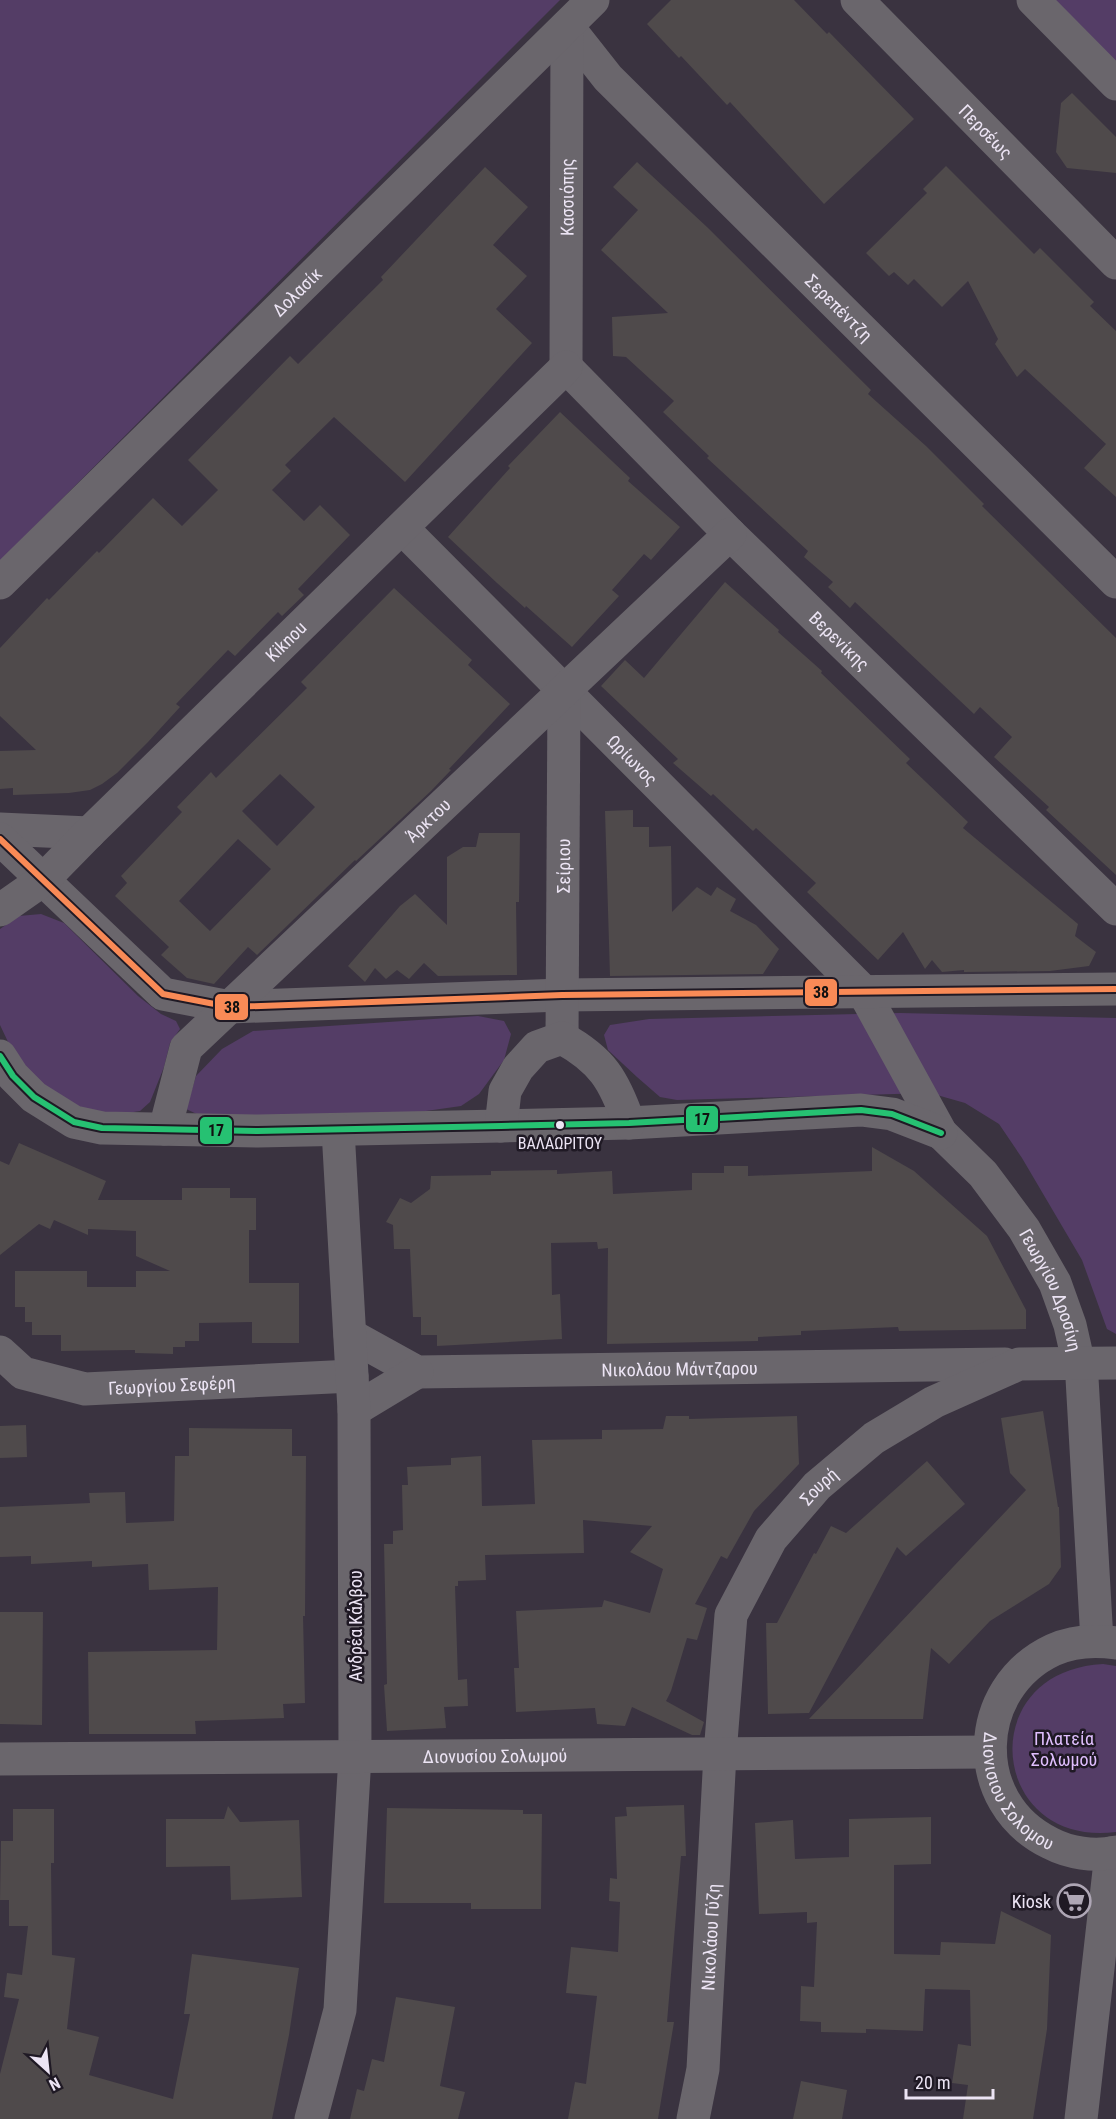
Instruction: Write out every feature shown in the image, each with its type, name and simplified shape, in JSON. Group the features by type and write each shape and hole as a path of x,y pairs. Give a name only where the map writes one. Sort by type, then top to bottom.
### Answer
{"street":[{"name":"Δολασίκ","path":"0,583 593,0"},
{"name":"Περσέως","path":"857,0 1116,263"},
{"path":"1033,0 1116,84"},
{"name":"Κασσιόπης","path":"566,367 567,26"},
{"name":"Σερεπέντζη","path":"567,26 608,78 1116,582"},
{"name":"Kiknou","path":"0,910 43,880 566,367"},
{"name":"Βερενίκης","path":"566,367 730,534 1116,909"},
{"name":"Ωρίωνος","path":"402,528 863,991"},
{"name":"Άρκτου","path":"165,1129 186,1048 730,534"},
{"name":"Σείριου","path":"561,1038 564,692"},
{"path":"0,829 89,833"},
{"path":"0,838 164,994 230,1006 562,995 1116,988"},
{"name":"Γεωργίου Δροσίνη","path":"863,991 941,1133 983,1174 1024,1229 1055,1284 1070,1325 1082,1378 1106,1642"},
{"path":"501,1126 505,1091 518,1068 537,1047 561,1038 585,1051 608,1076 619,1094 629,1123"},
{"path":"0,1056 13,1076 34,1097 74,1122 102,1128 338,1130 629,1123 861,1110 892,1114 941,1133"},
{"name":"Ανδρέα Κάλβου","path":"311,2119 340,2010 355,1756 354,1410 338,1130"},
{"name":"Νικολάου Μάντζαρου","path":"350,1335 417,1372 1019,1364"},
{"name":"Γεωργίου Σεφέρη","path":"0,1352 22,1373 85,1389 352,1376"},
{"name":"Σουρή","path":"720,1754 730,1615 771,1539 817,1486 874,1438 934,1402 1019,1364 1116,1363"},
{"path":"354,1410 417,1372"},
{"name":"Διονισιου Σολομου","path":"1106,1642 1075,1643 1054,1649 1036,1660 1020,1674 1006,1691 996,1710 991,1731 990,1752 994,1777 1004,1801 1018,1821 1038,1837 1061,1848 1086,1854 1113,1853"},
{"name":"Διονυσίου Σολωμού","path":"0,1759 990,1752"},
{"name":"Νικολάου Γύζη","path":"693,2119 703,2069 720,1754"},
{"path":"1080,2119 1113,1853"}],"green space":[{"path":"0,0 560,0 0,561"},
{"path":"1052,0 1116,0 1116,65"},
{"path":"41,914 64,923 138,996 161,1014 176,1021 180,1029 170,1043 164,1067 150,1102 140,1111 114,1115 85,1110 54,1095 19,1065 0,1025 0,929 19,916"},
{"path":"900,1013 1116,1018 1116,1334 1107,1329 1082,1260 1022,1158 999,1124 965,1103 930,1093 677,1100 660,1097 608,1050 604,1035 610,1025 649,1019"},
{"path":"478,1016 504,1021 511,1034 504,1060 479,1094 461,1106 419,1112 235,1116 199,1115 186,1109 196,1076 222,1049 253,1031"},
{"name":"Πλατεία Σολωμού","path":"1103,1664 1116,1666 1116,1832 1074,1830 1042,1813 1022,1788 1013,1757 1016,1724 1032,1695 1061,1674"}],"building":[{"path":"671,0 794,0 827,34 829,32 914,119 824,204 730,102 727,105 647,24"},
{"path":"1072,93 1116,137 1116,173 1067,168 1056,152 1061,103"},
{"path":"637,162 707,227 871,390 868,394 926,446 984,504 982,506 1116,638 1116,875 1046,810 1049,807 994,757 1012,737 980,707 974,714 855,602 850,608 828,587 833,582 804,557 808,551 707,458 709,456 663,412 674,401 626,357 613,356 612,317 668,313 601,250 638,210 613,187"},
{"path":"946,166 1034,254 1040,248 1094,302 1090,306 1116,331 1116,497 1084,468 1106,444 1025,369 1017,377 995,344 998,339 968,281 942,307 914,279 908,285 894,272 889,276 866,253 927,193 923,189"},
{"path":"485,167 528,207 493,245 527,276 496,309 532,343 405,482 334,417 285,465 291,471 272,490 304,521 320,505 350,535 298,589 304,595 282,616 278,612 235,656 228,650 176,704 180,707 148,742 117,773 102,784 90,790 69,793 13,795 13,788 0,789 0,751 36,750 0,716 0,648 47,598 49,600 97,551 99,553 153,498 182,526 218,490 188,460 290,356 298,364 383,280 381,277"},
{"path":"560,412 630,478 628,481 680,527 651,560 644,554 612,590 619,596 572,647 526,606 525,608 448,537 510,468 508,466"},
{"path":"725,582 822,671 821,673 910,759 906,763 968,822 963,828 1078,924 1075,936 1096,952 1089,966 1050,971 942,972 932,960 925,969 903,932 878,960 807,892 816,883 756,828 753,831 713,794 711,796 673,763 678,759 601,686 625,660 644,678"},
{"path":"394,588 472,660 468,665 510,704 431,791 355,860 257,955 248,947 214,984 187,978 161,955 169,947 115,896 127,883 121,876 182,812 177,807 211,772 216,778 307,688 301,682","holes":["280,774 315,807 277,846 242,811","238,839 271,869 210,931 179,901"]},
{"path":"633,810 633,827 649,827 649,847 671,846 672,912 697,887 711,896 717,887 736,899 730,911 756,925 779,949 763,974 610,976 605,811"},
{"path":"479,833 520,833 519,902 516,902 517,975 438,976 424,963 409,979 397,970 386,979 375,968 365,982 348,966 400,906 415,894 447,925 447,857 463,847 476,847"},
{"path":"19,1143 106,1181 98,1200 182,1200 182,1188 230,1188 230,1198 256,1198 256,1230 249,1230 249,1283 299,1283 299,1343 252,1343 252,1322 199,1323 199,1341 185,1341 185,1347 173,1347 173,1354 135,1353 135,1350 61,1351 61,1335 32,1335 32,1322 25,1322 25,1307 15,1307 15,1271 87,1271 87,1287 136,1287 136,1271 170,1271 136,1256 136,1231 88,1229 88,1235 54,1220 50,1229 39,1224 0,1255 0,1161 9,1165"},
{"path":"872,1147 914,1171 987,1236 1026,1310 1026,1329 899,1331 898,1327 801,1331 801,1335 758,1337 758,1341 607,1344 608,1248 598,1249 597,1242 551,1243 552,1295 560,1294 562,1339 437,1346 437,1335 421,1335 421,1317 413,1317 410,1249 394,1249 393,1225 386,1222 400,1198 411,1203 430,1189 431,1176 491,1175 491,1171 557,1170 557,1174 612,1171 613,1194 692,1190 692,1173 724,1173 724,1166 748,1166 748,1176 872,1171"},
{"path":"1043,1411 1059,1507 1061,1567 1049,1584 990,1621 949,1664 931,1648 923,1719 809,1719 1026,1490 1010,1473 1001,1418"},
{"path":"666,1416 689,1416 689,1419 797,1416 799,1464 754,1511 727,1559 721,1556 695,1604 707,1608 697,1640 687,1638 666,1701 704,1722 700,1735 692,1735 632,1707 625,1726 597,1724 595,1708 516,1712 514,1668 519,1668 516,1611 602,1607 604,1600 650,1613 663,1569 630,1552 652,1526 583,1520 584,1553 485,1555 486,1580 458,1581 458,1586 455,1586 458,1680 467,1679 468,1706 444,1707 446,1728 387,1731 384,1685 387,1684 384,1544 393,1544 393,1531 403,1530 402,1485 408,1485 407,1467 451,1465 451,1458 481,1456 482,1506 535,1504 532,1440 602,1439 602,1430 663,1429"},
{"path":"26,1425 27,1457 0,1458 0,1426"},
{"path":"189,1428 292,1429 292,1456 306,1456 305,1616 303,1616 305,1703 283,1704 284,1718 195,1721 196,1734 89,1734 88,1652 217,1650 218,1587 149,1590 148,1564 92,1567 92,1561 31,1564 31,1556 0,1557 0,1507 90,1503 89,1493 125,1492 126,1523 174,1521 175,1456 189,1456"},
{"path":"927,1461 965,1504 906,1556 897,1547 809,1713 768,1714 766,1623 777,1623 831,1526 846,1533"},
{"path":"0,1612 43,1612 42,1725 0,1724"},
{"path":"684,1805 686,1856 681,1856 667,2022 674,2022 658,2119 568,2119 575,2082 586,2084 597,1996 566,1993 571,1947 618,1952 620,1902 609,1901 610,1878 617,1879 615,1817 627,1816 626,1807"},
{"path":"228,1806 240,1822 299,1820 302,1897 231,1900 230,1866 166,1867 166,1819 224,1819"},
{"path":"387,1808 523,1810 523,1814 542,1814 541,1909 471,1909 471,1903 384,1903"},
{"path":"13,1809 54,1809 54,1863 51,1863 52,1955 75,1958 67,2029 99,2037 89,2075 173,2099 190,2014 184,2014 192,1954 299,1968 289,2035 272,2119 0,2119 0,2074 19,1999 4,1997 7,1973 22,1975 28,1926 9,1926 9,1900 0,1900 1,1841 13,1841"},
{"path":"931,1817 931,1864 894,1865 894,1954 940,1955 941,1942 995,1944 1001,1911 1051,1935 1047,2029 1033,2119 963,2119 968,2085 952,2083 958,2044 971,2046 970,1990 925,1989 923,2031 866,2029 866,2033 821,2032 821,2022 800,2021 801,1986 814,1987 817,1922 807,1923 807,1912 759,1914 755,1823 793,1820 795,1859 849,1857 849,1819"},
{"path":"396,1997 455,2007 440,2086 465,2092 458,2119 350,2119 357,2089 364,2091 372,2059 384,2062"},
{"path":"801,2081 847,2090 842,2119 793,2119"}],"transit line":[{"name":"38","path":"0,839 163,994 230,1007 562,995 1116,989"},
{"name":"17","path":"0,1056 13,1076 34,1097 74,1122 102,1128 258,1131 629,1123 861,1110 892,1114 941,1133"}],"place":[{"name":"ΒΑΛΑΩΡΙΤΟΥ","path":"560,1125"},
{"name":"Kiosk","path":"1074,1901"}]}
